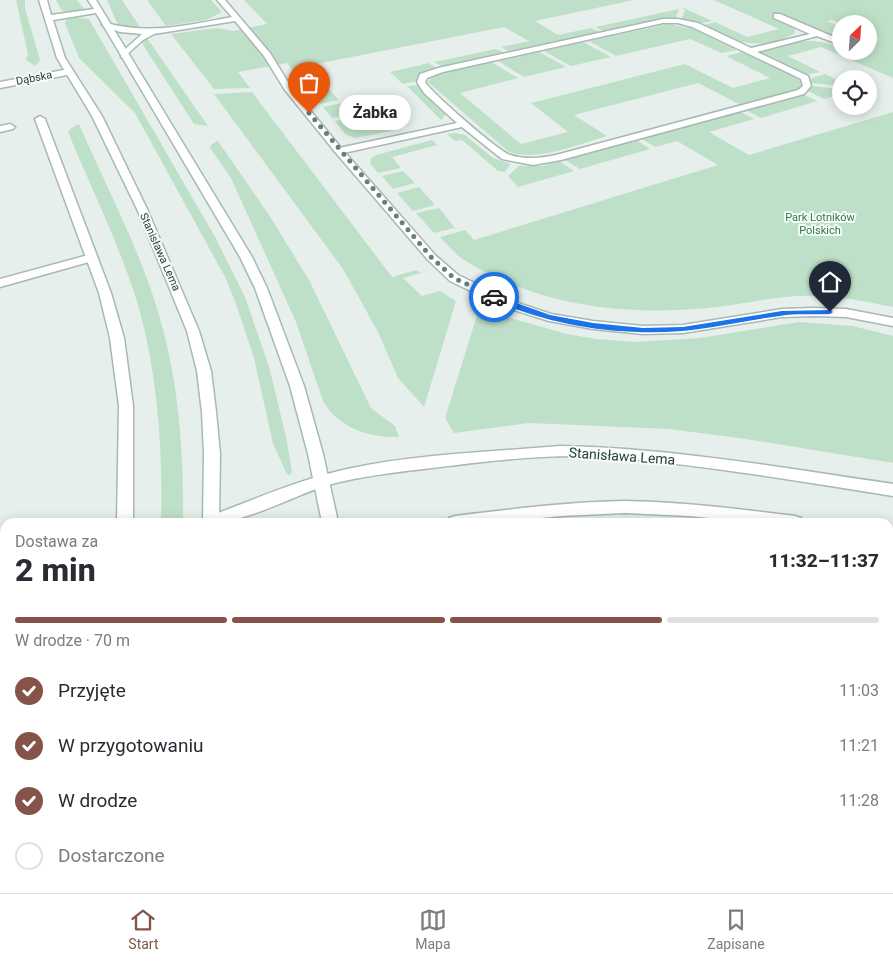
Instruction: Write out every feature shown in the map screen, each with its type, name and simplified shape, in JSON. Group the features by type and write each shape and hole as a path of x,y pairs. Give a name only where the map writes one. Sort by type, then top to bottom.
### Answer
{"street":[{"name":"Stanisława Lema","path":"43,0 61,58 97,116 142,209 193,331 204,371 209,412 212,454 212,518"},
{"path":"92,0 246,257 261,286 292,369 322,481 329,518"},
{"path":"221,0 267,55 288,88 339,151 432,258 454,278 508,304 540,314 593,325 643,330 683,329 782,313 813,312 846,313 893,322"},
{"path":"48,18 98,11"},
{"path":"777,16 832,39"},
{"path":"106,25 122,31 152,32 237,18"},
{"path":"663,21 678,21 695,25 805,78 807,86 801,92 744,108 534,162 506,157 464,124 427,91 421,82 424,76 451,67 663,21"},
{"path":"124,54 144,36 152,32"},
{"path":"750,51 818,34"},
{"name":"Dąbska","path":"0,85 69,72"},
{"path":"40,119 105,293 116,338 126,406 125,518"},
{"path":"339,151 464,124"},
{"path":"0,283 92,258"},
{"name":"Stanisława Lema","path":"223,518 322,481 353,472 560,451 608,452 736,466 893,490"},
{"path":"489,518 557,510 624,507 673,508 760,518"}],"green space":[{"path":"16,0 25,0 25,8 40,60 35,66 26,60 28,54"},
{"path":"56,0 77,0 84,9 72,12 62,11"},
{"path":"107,0 122,0 142,30 118,25"},
{"path":"147,0 211,0 221,11 206,20 166,26"},
{"path":"244,0 634,0 535,21 558,35 591,28 600,32 510,52 501,47 529,41 504,27 311,65 317,75 299,78 287,63 238,72 250,88 214,89 171,34 217,28 233,31 267,24"},
{"path":"714,0 893,0 893,78 851,60 878,60 878,40 889,44 878,39 878,15 832,15 832,20 827,21 832,23 832,37 780,16 772,18 792,27 795,30 794,34 769,43 758,44 725,37 701,26 715,22 747,37 779,29"},
{"path":"682,8 712,21 697,24 681,20 685,10"},
{"path":"679,9 675,20 657,20 605,32 595,27"},
{"path":"74,17 89,19 215,237 245,297 270,370 286,437 292,472 290,475 287,474 273,444 254,358 225,277 135,113 79,58 65,23 67,19"},
{"path":"669,24 693,29 737,50 721,53 690,39 616,56 589,41"},
{"path":"147,38 208,126 194,124 143,45 143,41"},
{"path":"808,41 832,45 832,52 821,47 788,56 820,72 805,75 755,51 788,43"},
{"path":"583,42 611,57 571,66 544,51"},
{"path":"496,49 505,53 443,67 434,62"},
{"path":"539,52 566,67 524,77 498,61"},
{"path":"742,52 797,77 802,84 799,89 739,104 698,83 574,115 607,136 558,151 533,155 520,155 509,152 428,82 439,74 448,71 491,62 518,78 460,93 521,144 568,132 531,103 685,64 733,88 770,78 726,56"},
{"path":"429,63 436,68 421,75 417,81 403,84 390,72"},
{"path":"825,74 832,78 832,85 811,83 809,79"},
{"path":"418,85 444,110 446,114 441,120 407,86"},
{"path":"812,86 832,88 832,97 824,99 808,91"},
{"path":"330,90 339,100 320,104 311,93"},
{"path":"252,92 392,277 416,270 421,273 403,278 422,296 440,291 456,301 424,407 398,378 378,332 343,269 214,94"},
{"path":"802,94 817,101 761,118 746,110"},
{"path":"342,103 353,114 332,118 323,107"},
{"name":"Park Lotników Polskich","path":"739,111 754,119 709,132 749,155 893,112 893,307 846,299 805,296 684,310 617,309 584,305 552,298 490,275 461,258 440,237 465,230 474,240 718,165 677,141 655,147 642,139"},
{"path":"355,117 367,128 388,123 396,130 355,138 345,134 335,121"},
{"path":"79,124 139,257 163,329 174,383 181,439 183,518 161,518 158,415 151,361 139,308 124,263 68,132"},
{"path":"447,134 465,135 493,158 510,164 505,172 498,171 462,140 455,141"},
{"path":"635,139 650,149 580,169 563,159"},
{"path":"432,140 437,145 392,157 401,168 378,173 370,163 371,158 376,155"},
{"path":"218,141 271,218 310,282 371,408 395,426 399,437 377,436 346,425 337,418 323,401 296,322 231,178 210,148 212,144"},
{"path":"559,161 574,171 518,187 508,176 519,166 542,166"},
{"path":"403,171 415,183 393,189 382,176"},
{"path":"419,187 435,205 413,211 397,193"},
{"path":"439,208 455,228 434,233 416,213"},
{"path":"479,309 567,334 596,339 634,342 700,338 799,322 853,326 893,336 893,463 746,439 669,429 529,423 454,433 445,418"}],"way so far":[{"path":"309,113 339,151 432,258 454,278 494,297"}],"place":[{"name":"Żabka","path":"309,113"}],"route":[{"path":"494,297 508,304 549,317 593,325 643,330 683,329 782,313 830,312"}]}
